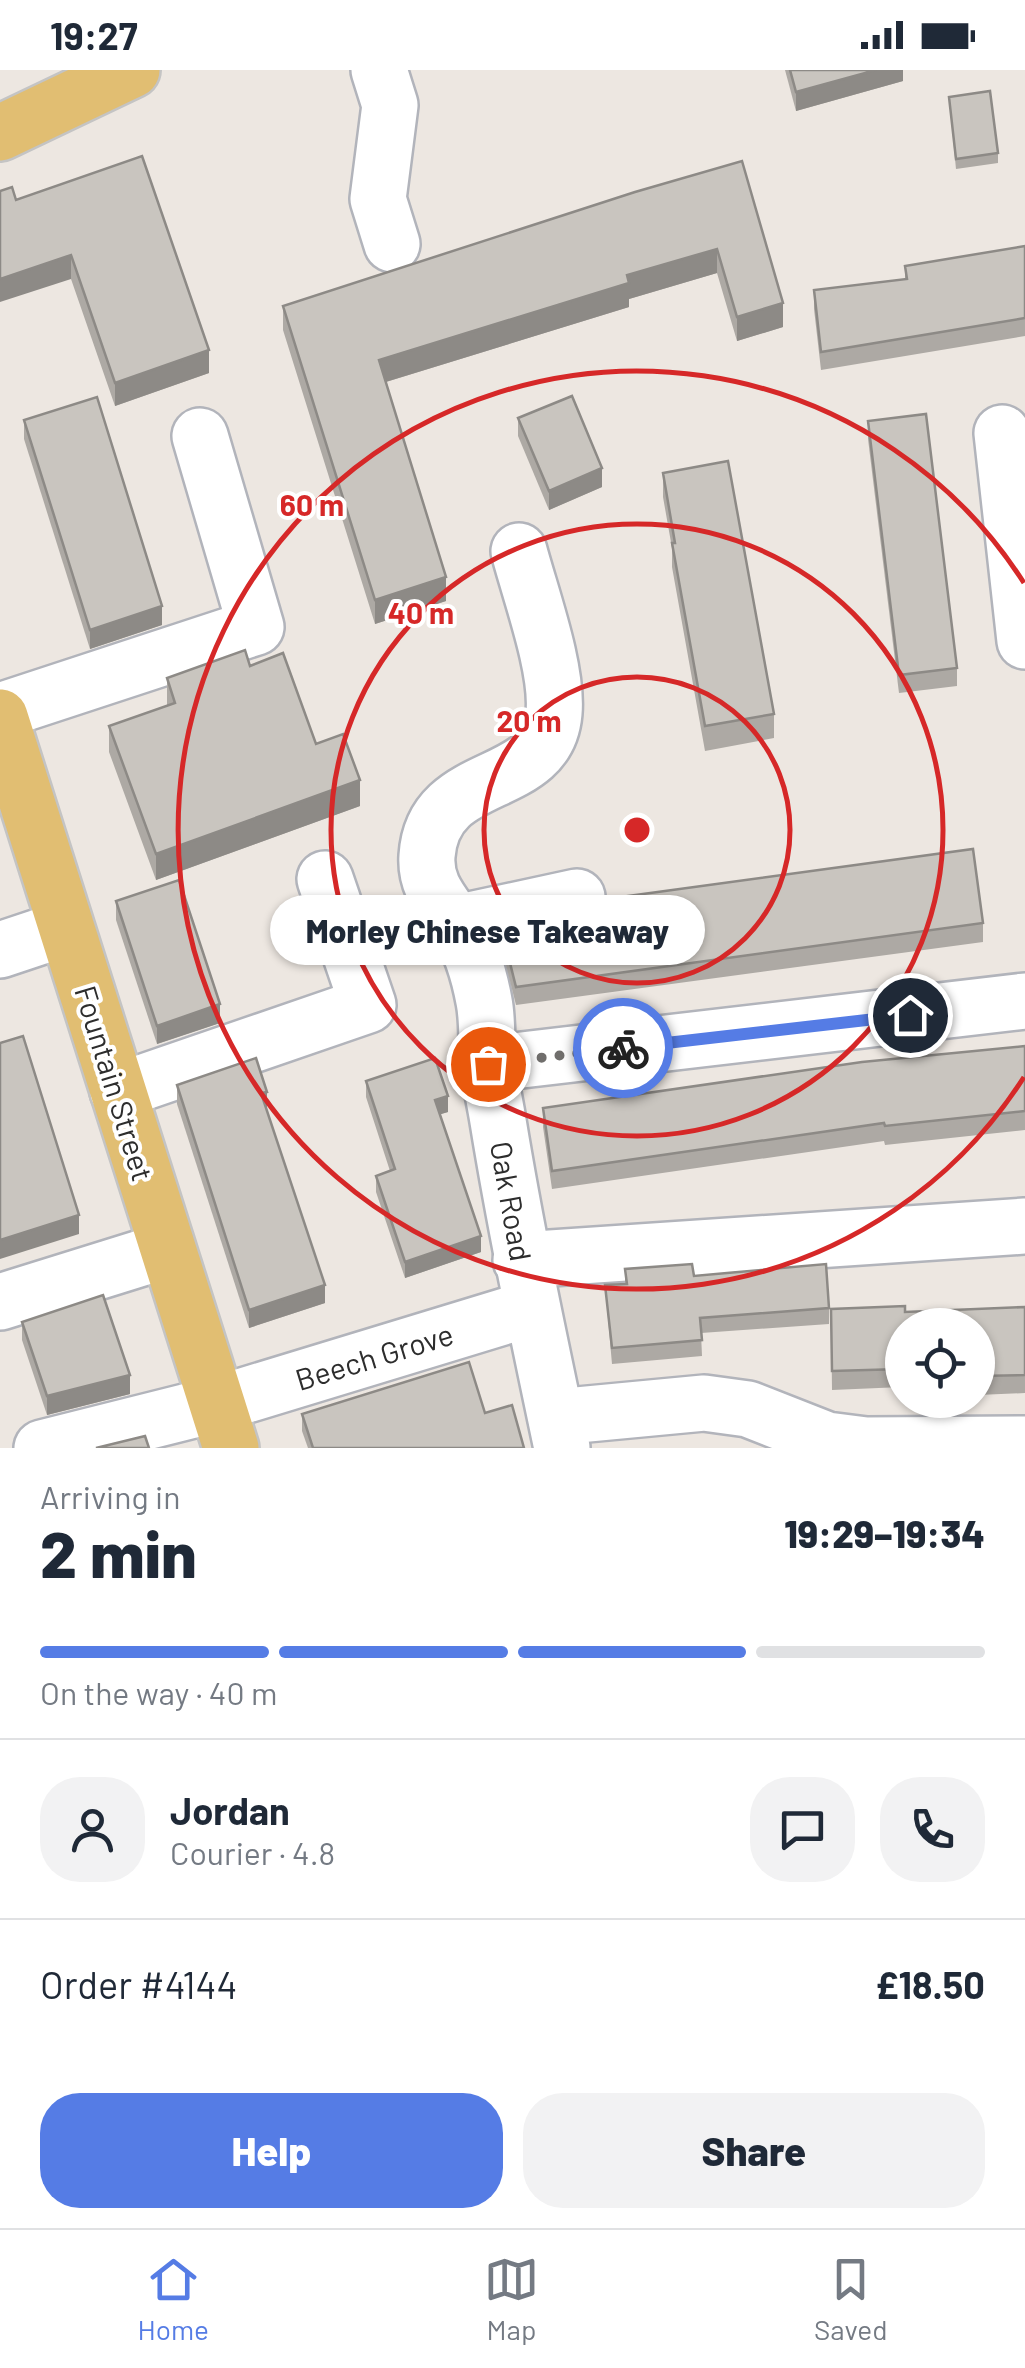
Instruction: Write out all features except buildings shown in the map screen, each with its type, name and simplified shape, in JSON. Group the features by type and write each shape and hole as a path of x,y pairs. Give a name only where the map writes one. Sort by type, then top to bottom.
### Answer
{"main road":[{"path":"0,132 132,70"},
{"name":"Fountain Street","path":"0,714 224,1426"}],"street":[{"path":"380,70 390,105 378,199 392,244"},
{"path":"1002,432 1025,641"},
{"path":"0,714 256,627 200,436"},
{"name":"Oak Road","path":"519,551 552,682 554,716 544,744 522,766 466,790 446,808 430,831 428,876 436,898 456,923 474,958 485,1005 488,1064 526,1284 559,1432"},
{"path":"118,1091 368,1005 325,879"},
{"path":"456,923 577,897"},
{"path":"0,950 66,928"},
{"path":"488,1064 1025,1001"},
{"name":"Beech Grove","path":"42,1448 224,1426 526,1284 1025,1226"},
{"path":"0,1302 167,1250"},
{"path":"559,1432 704,1404 748,1409 789,1428 840,1442 1025,1444"}],"way so far":[{"path":"488,1064 623,1048"}],"place":[{"name":"Morley Chinese Takeaway","path":"488,1064"}],"route":[{"path":"623,1048 910,1015"}]}
